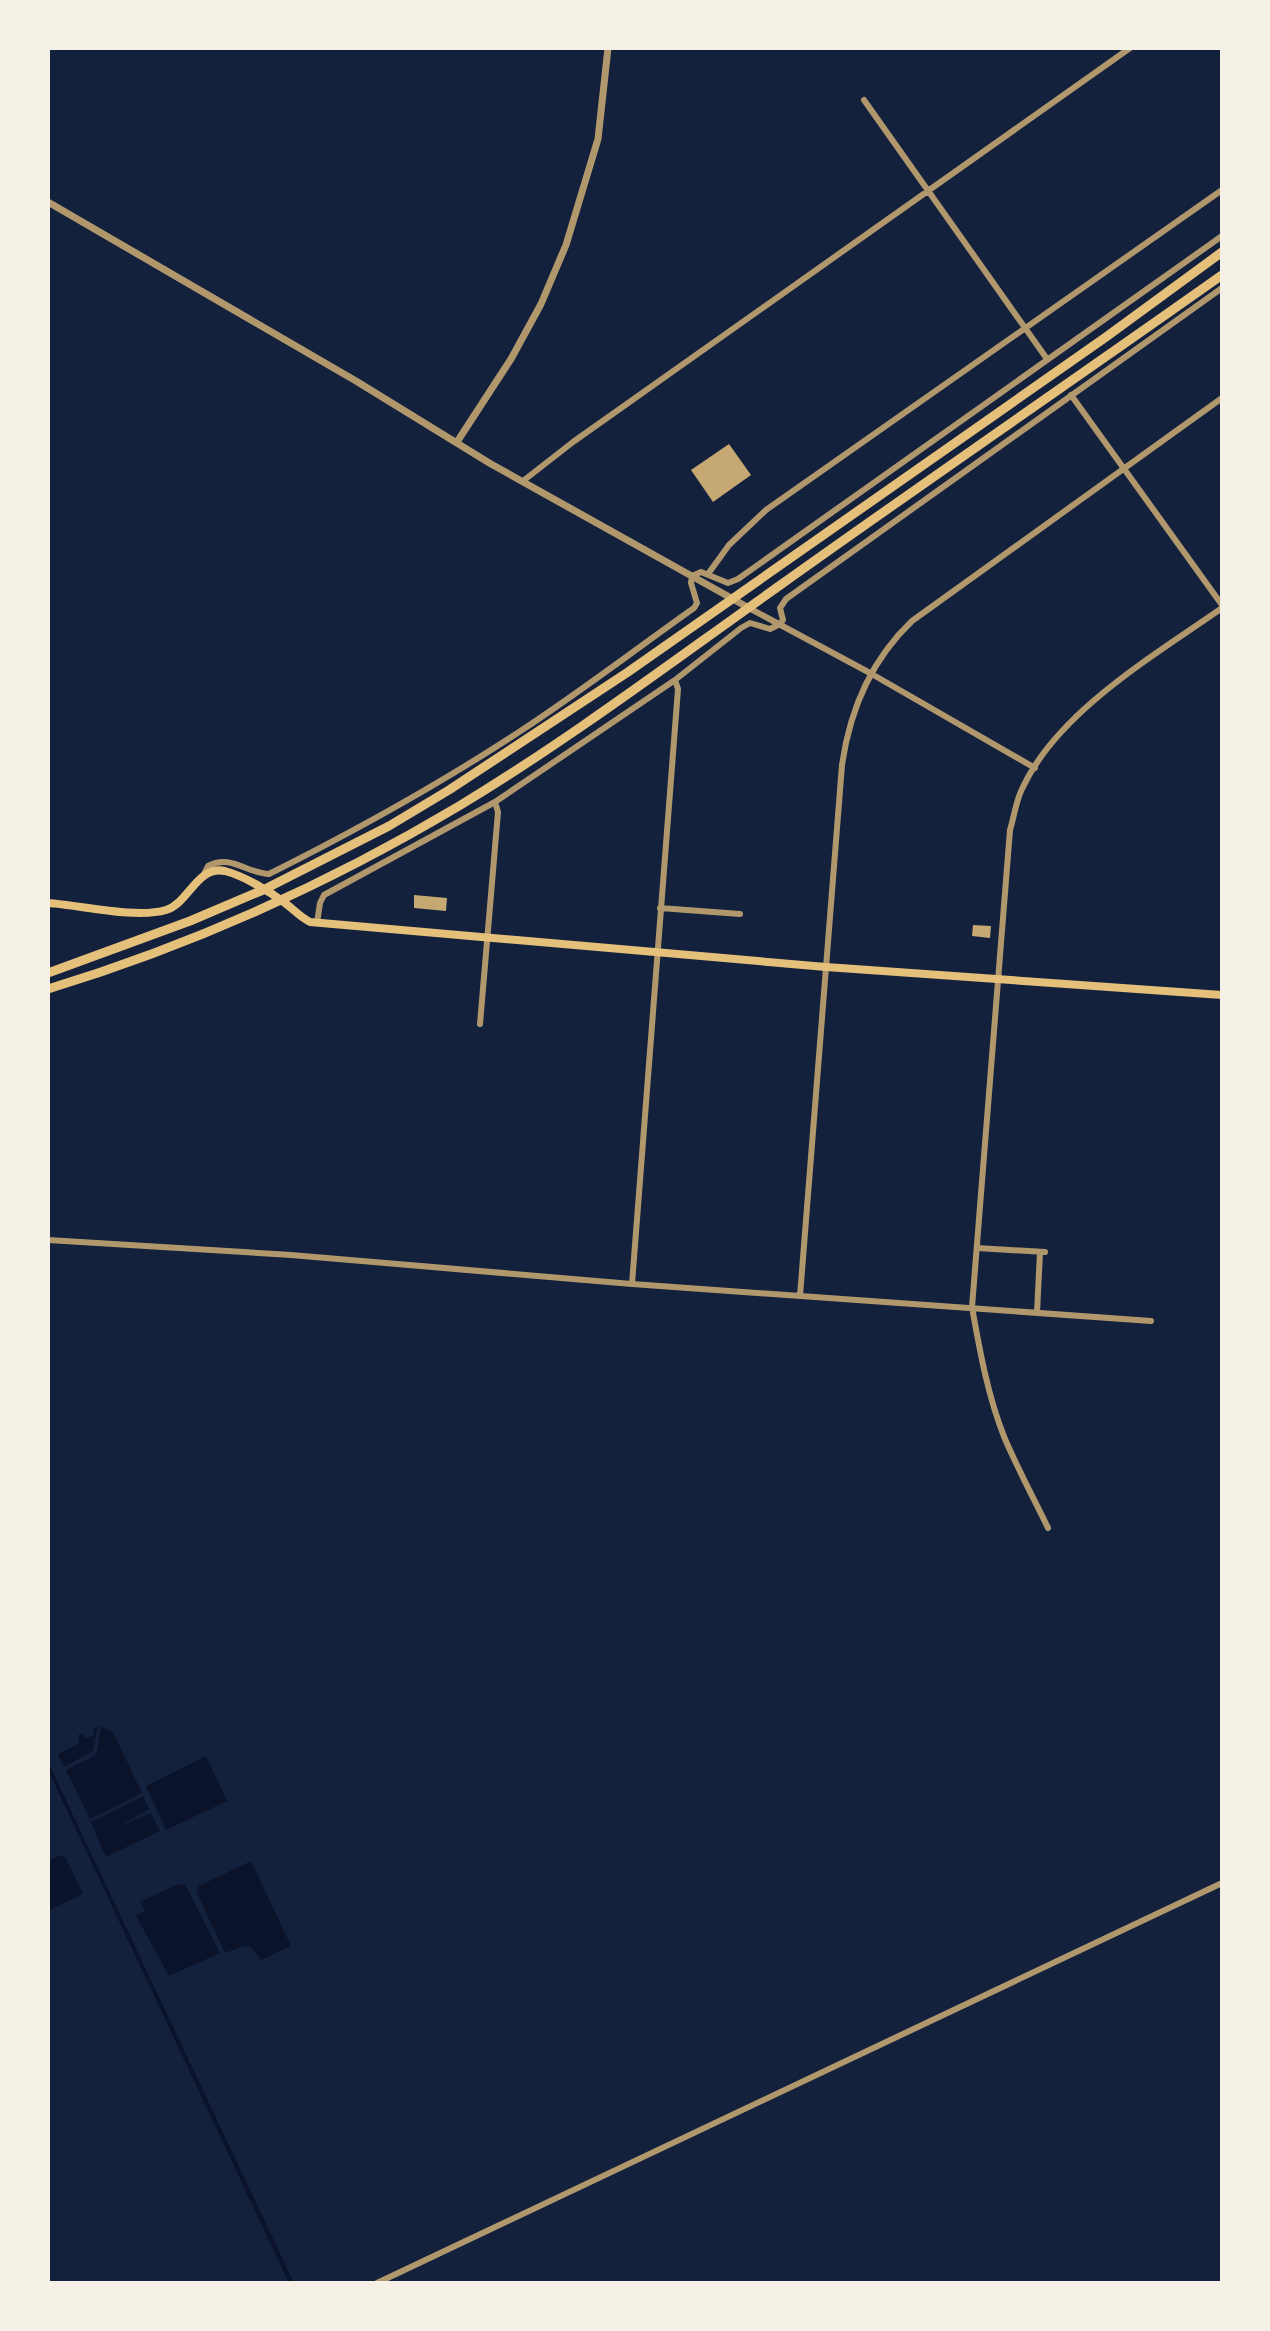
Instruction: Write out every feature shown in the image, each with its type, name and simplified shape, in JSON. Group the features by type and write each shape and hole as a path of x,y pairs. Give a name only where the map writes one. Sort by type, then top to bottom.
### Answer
{"highway":[{"path":"48,973 190,921 263,890 389,826 449,790 540,732 732,599 1222,252"},
{"path":"48,989 160,951 282,901 460,805 558,742 1222,275"}],"main road":[{"path":"48,903 146,913 166,910 184,898 203,875 216,870 226,871 263,890 304,919 317,923 826,967 1222,995"}],"street":[{"path":"457,442 511,359 541,304 566,245 598,139 608,48"},
{"path":"523,481 573,442 1130,48"},
{"path":"864,100 1047,359"},
{"path":"708,574 729,545 766,510 1222,190"},
{"path":"48,202 523,481 1035,768"},
{"path":"692,576 701,572 728,583 738,579 1222,236"},
{"path":"317,923 324,895 495,802 675,680 750,623 770,629 780,624 783,620 780,608 786,599 1222,288"},
{"path":"1048,1528 996,1413 972,1307 1010,830 1022,790 1069,723 1100,694 1222,606 1071,395"},
{"path":"800,1296 846,734 870,673 885,649 912,621 1222,398"},
{"path":"203,875 208,866 223,861 259,874 269,874 367,823 472,762 523,730 694,608 697,603 692,576"},
{"path":"632,1284 678,689 675,680"},
{"path":"480,1024 498,812 495,802"},
{"path":"660,908 740,914"},
{"path":"48,1240 291,1255 632,1284 1151,1321"},
{"path":"977,1248 1043,1252 1037,1313"},
{"path":"377,2283 1222,1883"}],"water":[{"path":"98,1726 93,1751 64,1767 58,1754 78,1744 79,1734 87,1739"},
{"path":"101,1727 113,1732 142,1793 90,1819 66,1770 96,1755"},
{"path":"206,1756 227,1801 166,1830 146,1786"},
{"path":"48,1762 294,2283 289,2283 48,1770"},
{"path":"143,1796 149,1809 118,1827 151,1813 160,1831 106,1857 91,1822"},
{"path":"61,1855 66,1858 83,1894 48,1911 48,1861"},
{"path":"251,1861 291,1946 261,1960 251,1947 244,1946 225,1953 196,1891 199,1886"},
{"path":"185,1884 220,1953 169,1976 136,1916 145,1911 140,1902 176,1885"}],"building":[{"path":"729,444 751,475 713,502 691,470"},
{"path":"414,895 447,898 446,911 414,908"},
{"path":"973,925 991,926 990,938 972,936"}]}
